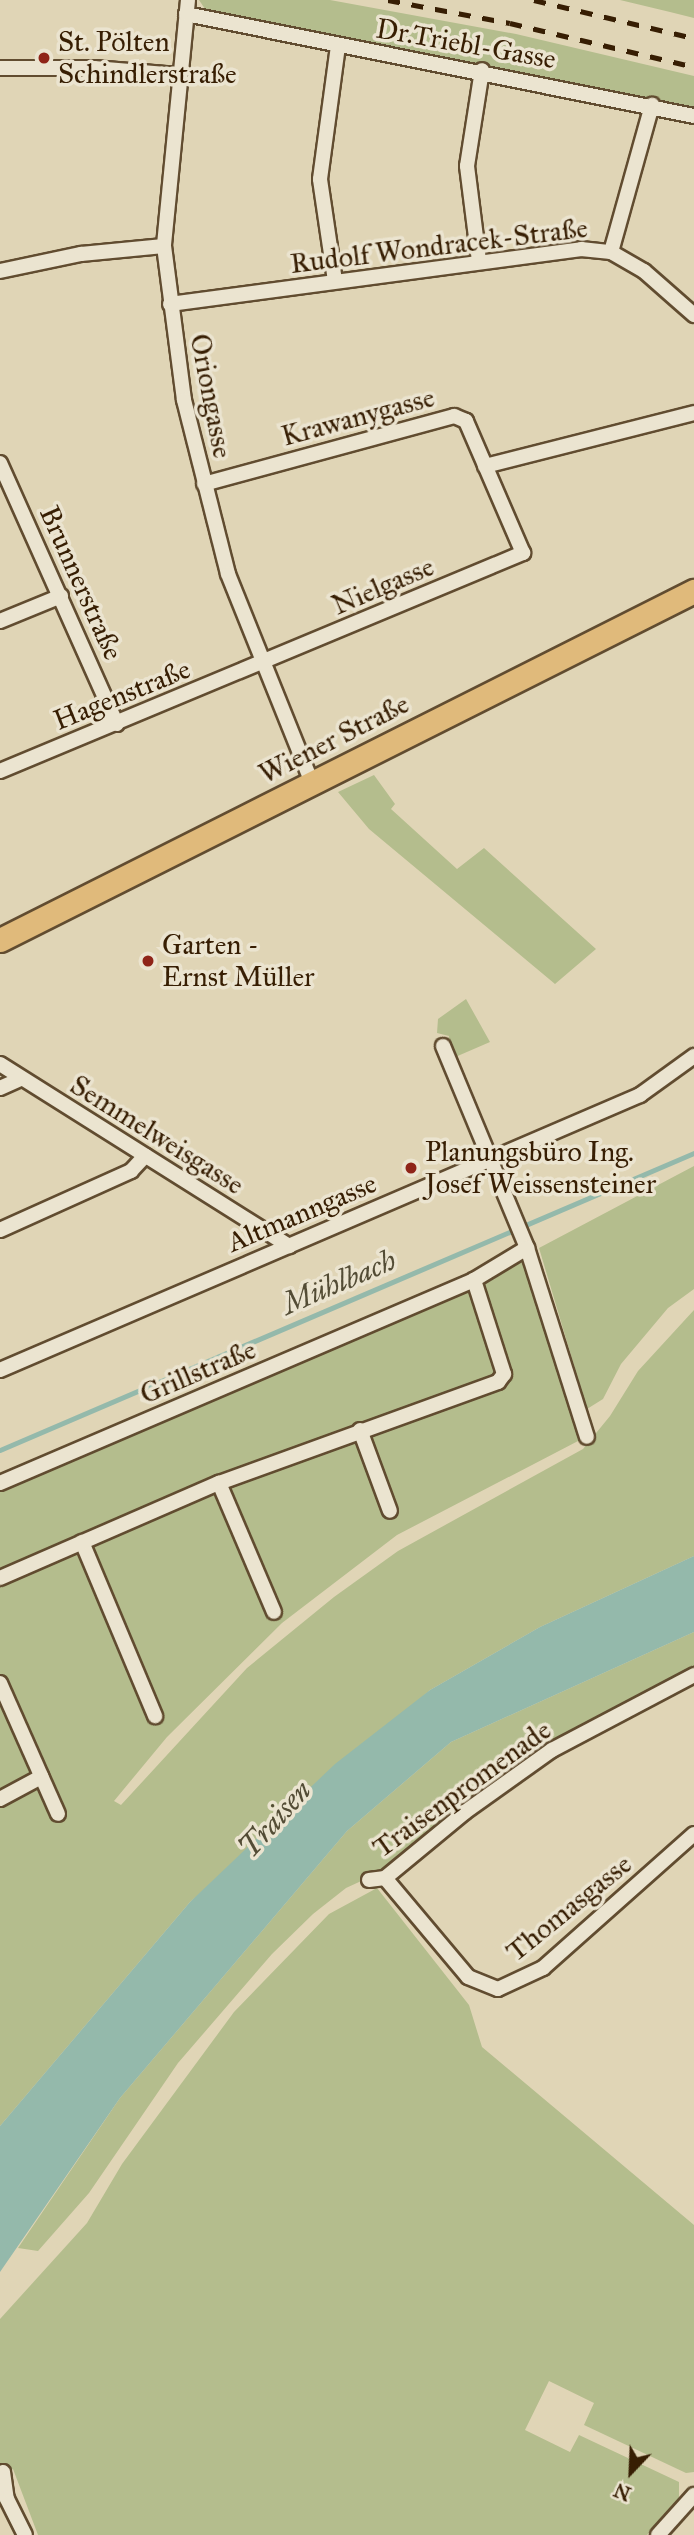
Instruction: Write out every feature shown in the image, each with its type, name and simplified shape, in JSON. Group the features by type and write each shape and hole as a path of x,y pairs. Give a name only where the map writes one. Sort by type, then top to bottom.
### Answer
{"main road":[{"name":"Wiener Straße","path":"0,940 694,591"}],"street":[{"name":"Dr.Triebl-Gasse","path":"187,7 338,45 482,70 694,116"},
{"name":"Oriongasse","path":"187,7 177,75 164,246 184,400 228,574 312,783"},
{"path":"335,281 320,179 320,148 338,45"},
{"path":"0,68 94,68 177,75"},
{"path":"479,261 467,166 482,70"},
{"path":"611,252 652,105"},
{"path":"0,271 81,254 164,246"},
{"name":"Rudolf Wondracek-Straße","path":"170,304 580,249 611,252 644,271 694,315"},
{"path":"485,466 694,413"},
{"name":"Krawanygasse","path":"204,484 454,416 466,421 523,554"},
{"name":"Brunnerstraße","path":"0,463 117,724"},
{"name":"Nielgasse","path":"262,664 523,554"},
{"path":"0,621 61,596"},
{"name":"Hagenstraße","path":"0,771 262,664"},
{"path":"443,1046 527,1248 587,1437"},
{"name":"Altmanngasse","path":"0,1370 639,1095 694,1056"},
{"name":"Semmelweisgasse","path":"0,1065 289,1246"},
{"path":"0,1088 20,1079"},
{"path":"0,1230 131,1171 145,1156"},
{"name":"Grillstraße","path":"0,1483 474,1280 527,1248"},
{"path":"0,1578 219,1483 359,1430 498,1382 504,1374 474,1280"},
{"path":"359,1430 390,1511"},
{"path":"219,1483 274,1612"},
{"path":"82,1542 155,1716"},
{"name":"Traisenpromenade","path":"369,1880 385,1878 465,1812 552,1750 694,1675"},
{"path":"0,1683 58,1814"},
{"path":"0,1799 41,1777"},
{"name":"Thomasgasse","path":"385,1878 468,1977 498,1989 543,1968 694,1835"},
{"path":"3,2472 7,2499 25,2535"},
{"path":"658,2535 694,2495"}],"shaded area":[{"path":"199,0 330,0 516,34 694,76 694,109 207,12"},
{"path":"620,0 694,0 694,18 670,12"},
{"path":"374,775 395,804 391,809 457,869 484,848 596,949 555,984 369,829 338,792"},
{"path":"466,999 490,1042 453,1058 447,1047 449,1036 437,1033 438,1019"},
{"path":"694,1166 694,1289 668,1308 621,1364 603,1399 587,1409 539,1248"},
{"path":"529,1241 580,1440 397,1535 282,1623 167,1737 114,1801 121,1805 247,1668 334,1597 398,1551 583,1449 610,1416 638,1371 694,1310 694,1556 540,1627 430,1690 190,1902 0,2126 0,1473 474,1274"},
{"name":"Traisen","path":"694,1556 694,1632 451,1742 347,1831 120,2098 0,2272 0,2126 190,1902 335,1764 430,1690 540,1627"},
{"path":"694,1632 694,1669 540,1752 383,1871 346,1888 313,1914 272,1954 178,2063 89,2193 38,2251 18,2248 120,2098 347,1831 451,1742"},
{"path":"377,1888 469,2005 482,2047 694,2225 694,2472 686,2473 584,2425 594,2403 549,2381 525,2430 570,2452 579,2435 679,2482 679,2500 647,2535 38,2535 13,2469 0,2477 0,2319 87,2223 122,2164 234,2012 329,1914"}],"waterway":[{"name":"Mühlbach","path":"0,1450 694,1153"}],"railway":[{"path":"388,0 510,23 694,67"},
{"path":"534,0 694,38"}],"place":[{"name":"St. Pölten Schindlerstraße","path":"44,58"},
{"name":"Garten - Ernst Müller","path":"148,961"},
{"name":"Planungsbüro Ing. Josef Weissensteiner","path":"411,1168"}]}
